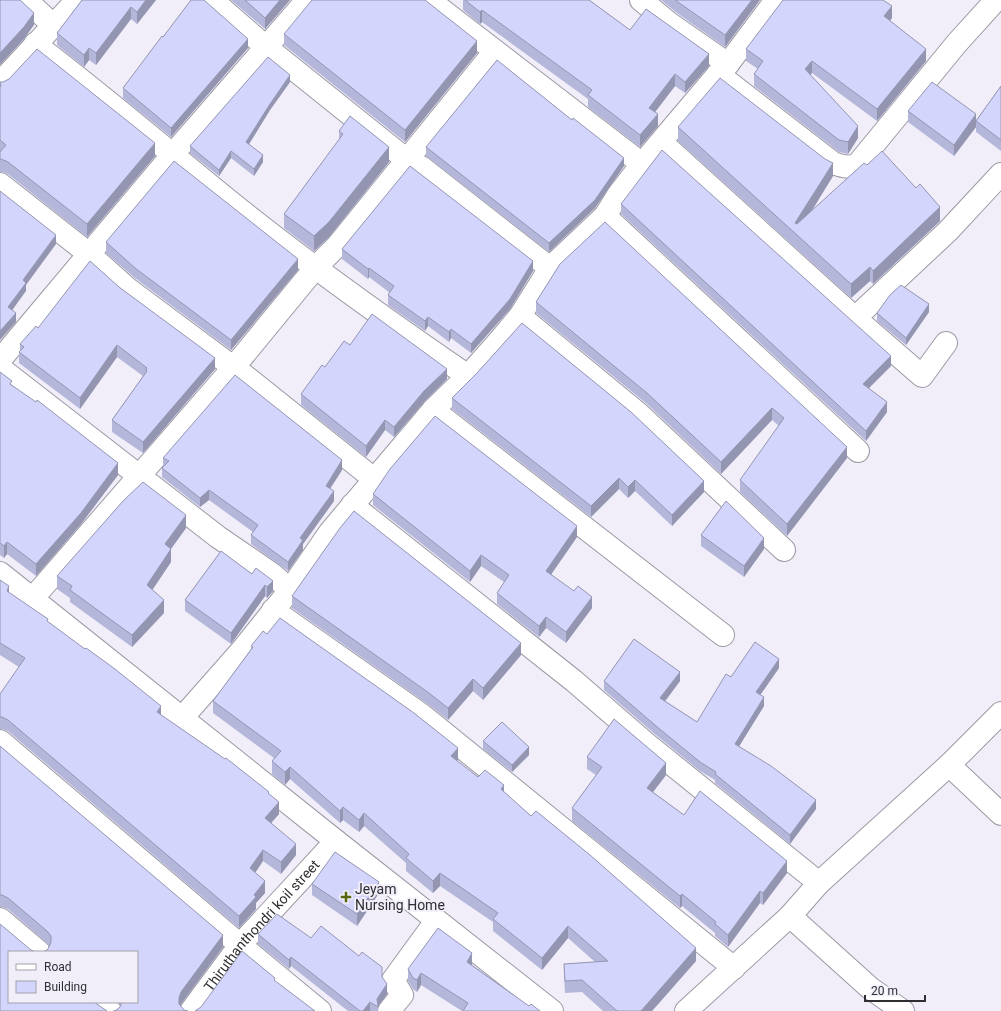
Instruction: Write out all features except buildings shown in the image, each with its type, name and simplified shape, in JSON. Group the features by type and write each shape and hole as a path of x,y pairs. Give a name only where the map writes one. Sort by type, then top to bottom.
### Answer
{"street":[{"path":"26,0 54,26"},
{"path":"0,83 77,0"},
{"path":"212,0 266,47 407,160 421,167 550,268"},
{"path":"0,360 173,154 307,0"},
{"path":"429,0 642,164"},
{"path":"641,0 670,23 832,163 843,167 857,165 957,43 996,0"},
{"path":"182,718 242,650 290,590 330,532 374,479 433,410 468,376 520,316 550,268 605,216 618,195 642,164 723,69 776,0"},
{"path":"35,44 104,97 229,201 372,309 468,376"},
{"path":"33,598 139,474 233,368 316,267 338,245 495,51"},
{"path":"661,142 855,318 922,376 946,343"},
{"path":"855,318 999,183"},
{"path":"0,184 89,254 127,288 233,368 374,479"},
{"path":"605,216 858,451"},
{"path":"520,316 639,414 784,550"},
{"path":"0,368 139,474 218,537 272,574 290,590"},
{"path":"433,410 723,635"},
{"path":"352,506 574,681 648,745 820,883"},
{"path":"0,573 436,921 529,1004 552,1011"},
{"path":"273,610 422,715 734,968"},
{"path":"686,1011 790,916 820,883 949,765 1001,713"},
{"path":"0,741 320,1011"},
{"path":"949,765 1001,814"},
{"name":"Thiruthanthondri koil street","path":"190,1011 240,945 336,842"},
{"path":"790,916 870,988 903,1011"},
{"path":"0,919 38,951"},
{"path":"388,1011 402,995 393,980 436,921"},
{"path":"100,1003 110,1011"}],"place":[{"name":"Jeyam Nursing Home","path":"346,897"}]}
